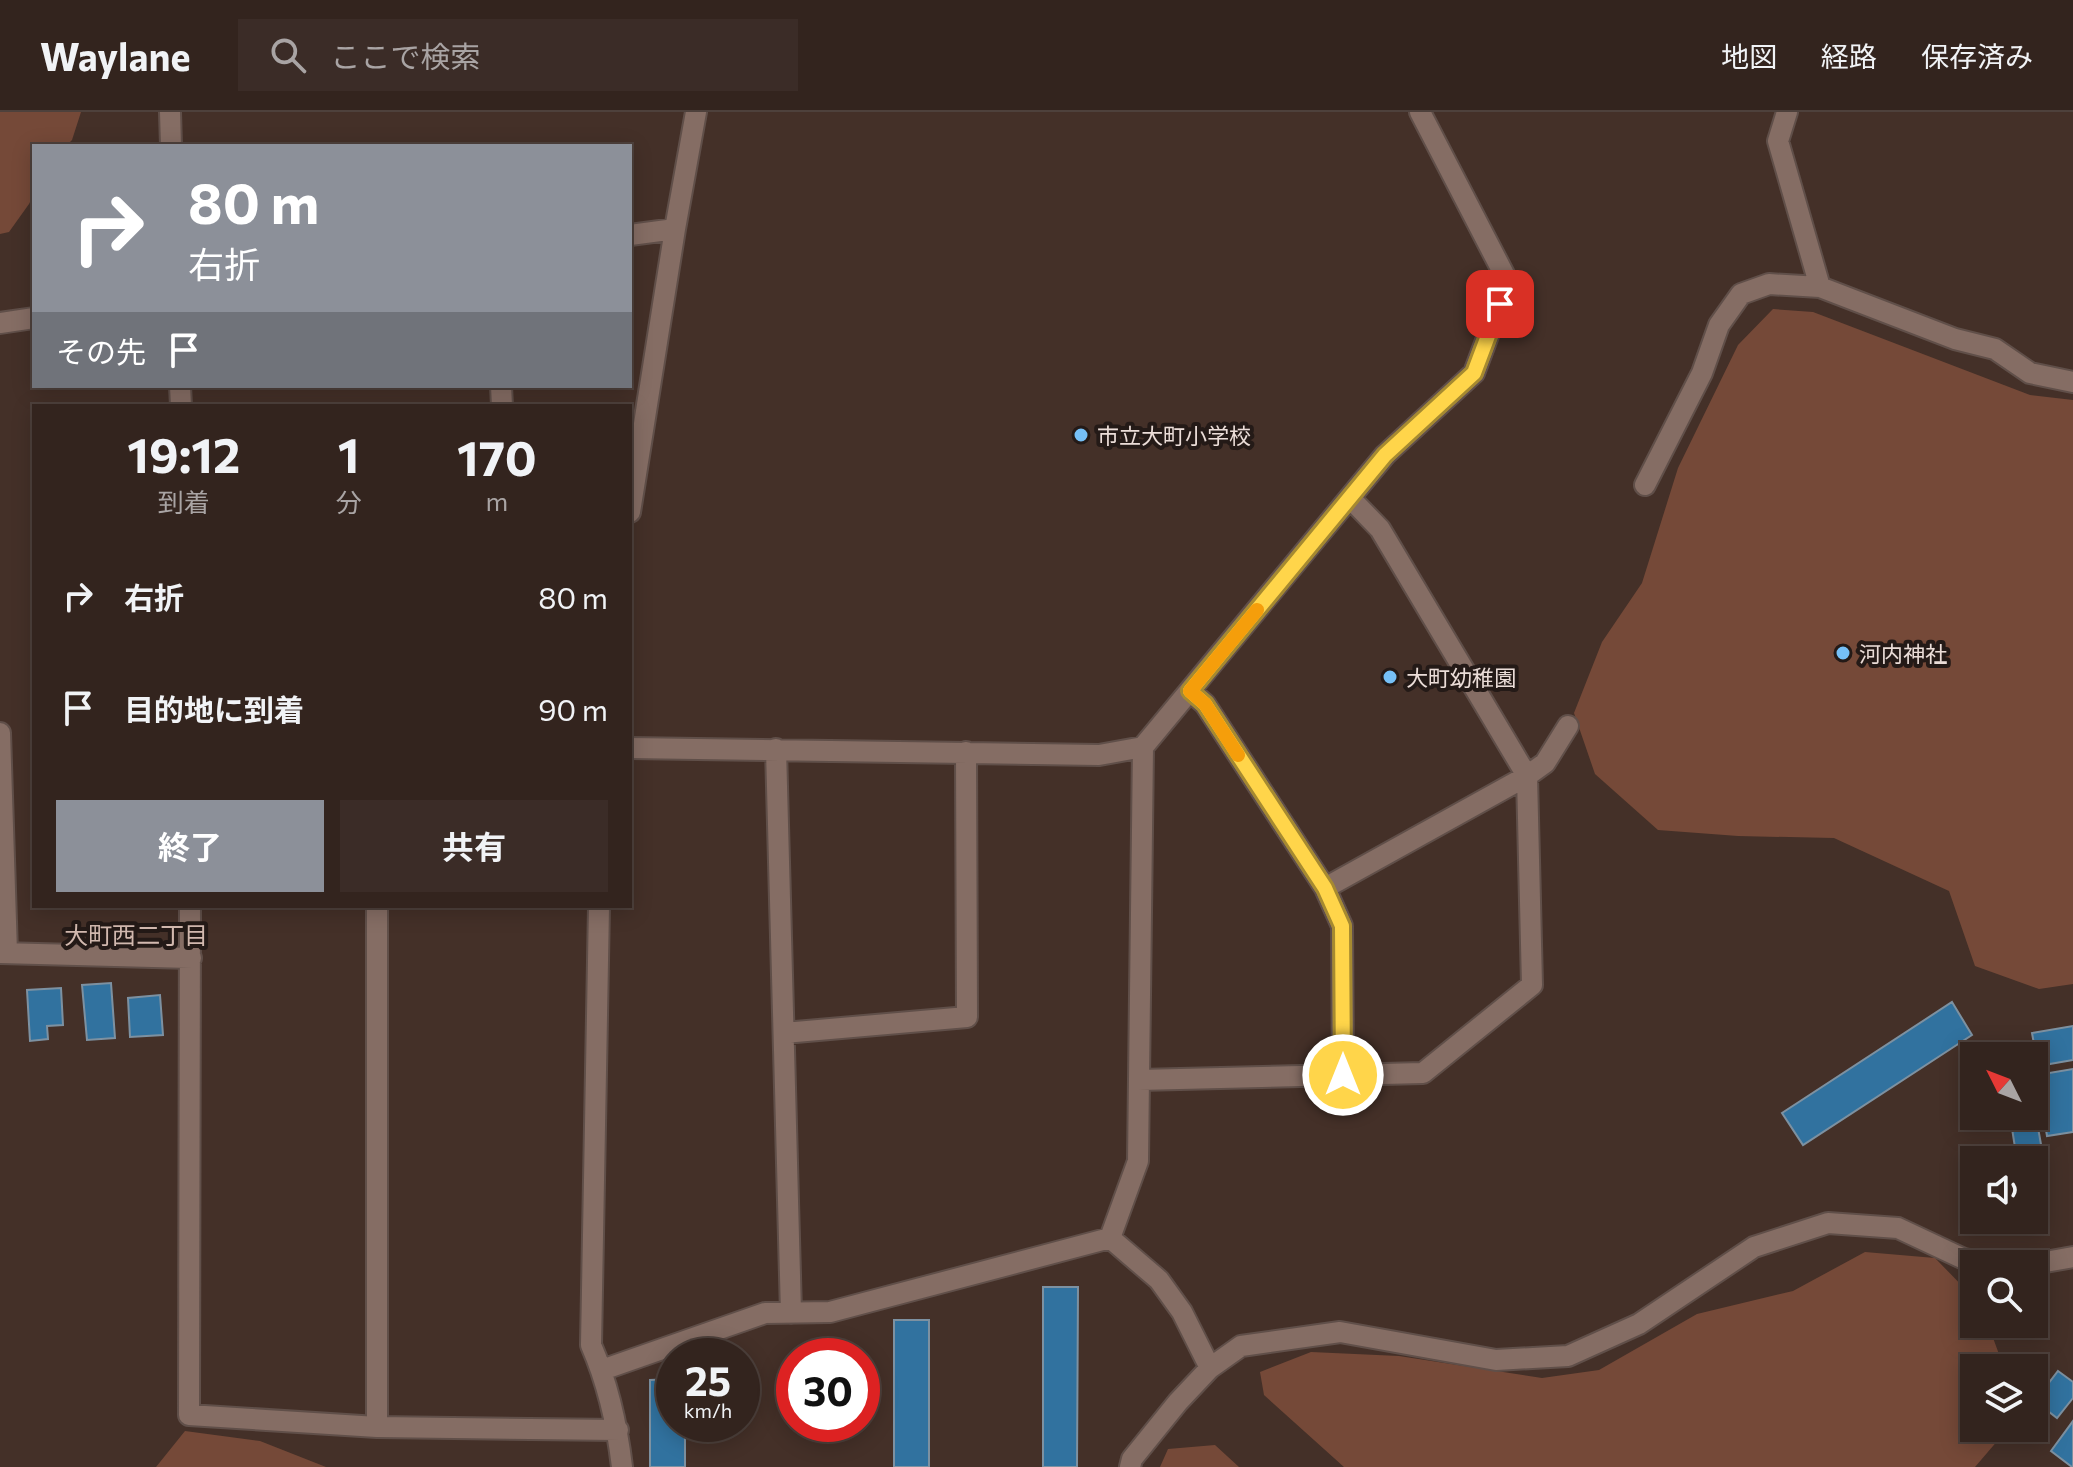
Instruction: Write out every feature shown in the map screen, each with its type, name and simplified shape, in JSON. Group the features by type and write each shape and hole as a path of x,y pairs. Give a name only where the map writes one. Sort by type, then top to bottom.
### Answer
{"street":[{"path":"170,112 171,144"},
{"path":"632,499 696,112"},
{"path":"1110,1238 1138,1161 1143,747 1385,455 1474,373 1508,282 1420,112"},
{"path":"1787,112 1778,141 1820,287"},
{"path":"632,235 675,229"},
{"path":"1645,485 1702,373 1719,325 1741,294 1769,284 1820,287 1955,339 1995,349 2030,373 2073,382"},
{"path":"0,323 32,318"},
{"path":"1139,1080 1423,1073 1532,985 1527,776 1380,529 1350,498"},
{"path":"1190,691 1205,704 1325,888 1342,926 1343,1075"},
{"path":"1325,888 1527,776 1545,763 1568,726"},
{"path":"0,733 3,953 191,958"},
{"path":"632,748 1099,755 1143,747"},
{"path":"776,749 791,1313"},
{"path":"784,1033 967,1017 966,752"},
{"path":"190,908 189,1415 377,1427 618,1430"},
{"path":"377,908 377,1427"},
{"path":"599,908 591,1345 602,1370 618,1430 622,1467"},
{"path":"1130,1467 1132,1459 1178,1402 1210,1368 1241,1346 1340,1332 1496,1360 1568,1356 1639,1324 1754,1247 1828,1223 1898,1228 1960,1257"},
{"path":"602,1370 765,1313 830,1312 1110,1238"},
{"path":"1110,1238 1159,1280 1182,1312 1210,1368"},
{"path":"2048,1261 2073,1257"}],"shaded area":[{"path":"0,112 81,112 68,144 32,144 32,198 9,232 0,234"},
{"path":"1773,309 1813,312 2030,395 2073,400 2073,984 2039,989 1975,966 1949,891 1834,838 1658,830 1595,774 1574,713 1602,642 1642,583 1678,468 1738,345"},
{"path":"1865,1252 1935,1258 1960,1284 1960,1338 1993,1338 1999,1354 1960,1354 1960,1442 1996,1442 1975,1467 1344,1467 1264,1395 1260,1372 1311,1352 1399,1356 1542,1378 1599,1370 1697,1314 1793,1291"},
{"path":"185,1431 260,1441 326,1467 156,1467"},
{"path":"1215,1445 1239,1467 1160,1467 1168,1449"}],"building":[{"path":"111,983 115,1038 87,1040 82,985"},
{"path":"61,988 63,1025 47,1026 48,1039 30,1041 27,990"},
{"path":"160,995 163,1035 130,1037 128,998"},
{"path":"1952,1002 1972,1035 1803,1145 1782,1113"},
{"path":"2073,1026 2073,1060 2048,1064 2048,1042 2034,1042 2032,1033"},
{"path":"2073,1069 2073,1132 2047,1136 2048,1073"},
{"path":"2012,1130 2038,1130 2041,1146 2015,1146"},
{"path":"1043,1287 1078,1287 1077,1467 1043,1467"},
{"path":"894,1320 929,1320 929,1467 894,1467"},
{"path":"2058,1371 2073,1382 2073,1398 2057,1418 2048,1411 2048,1384"},
{"path":"650,1380 656,1380 656,1442 685,1442 685,1467 650,1467"},
{"path":"2073,1421 2073,1467 2072,1467 2051,1451"}],"slow traffic":[{"path":"1238,755 1205,704 1190,691 1257,610"}],"place":[{"name":"市立大町小学校","path":"1081,435"},
{"name":"河内神社","path":"1843,653"},
{"name":"大町幼稚園","path":"1390,677"}],"district":[{"name":"大町西二丁目","path":"136,934"}],"route":[{"path":"1343,1075 1342,926 1325,888 1205,704 1190,691 1385,455 1474,373 1500,304"}]}
